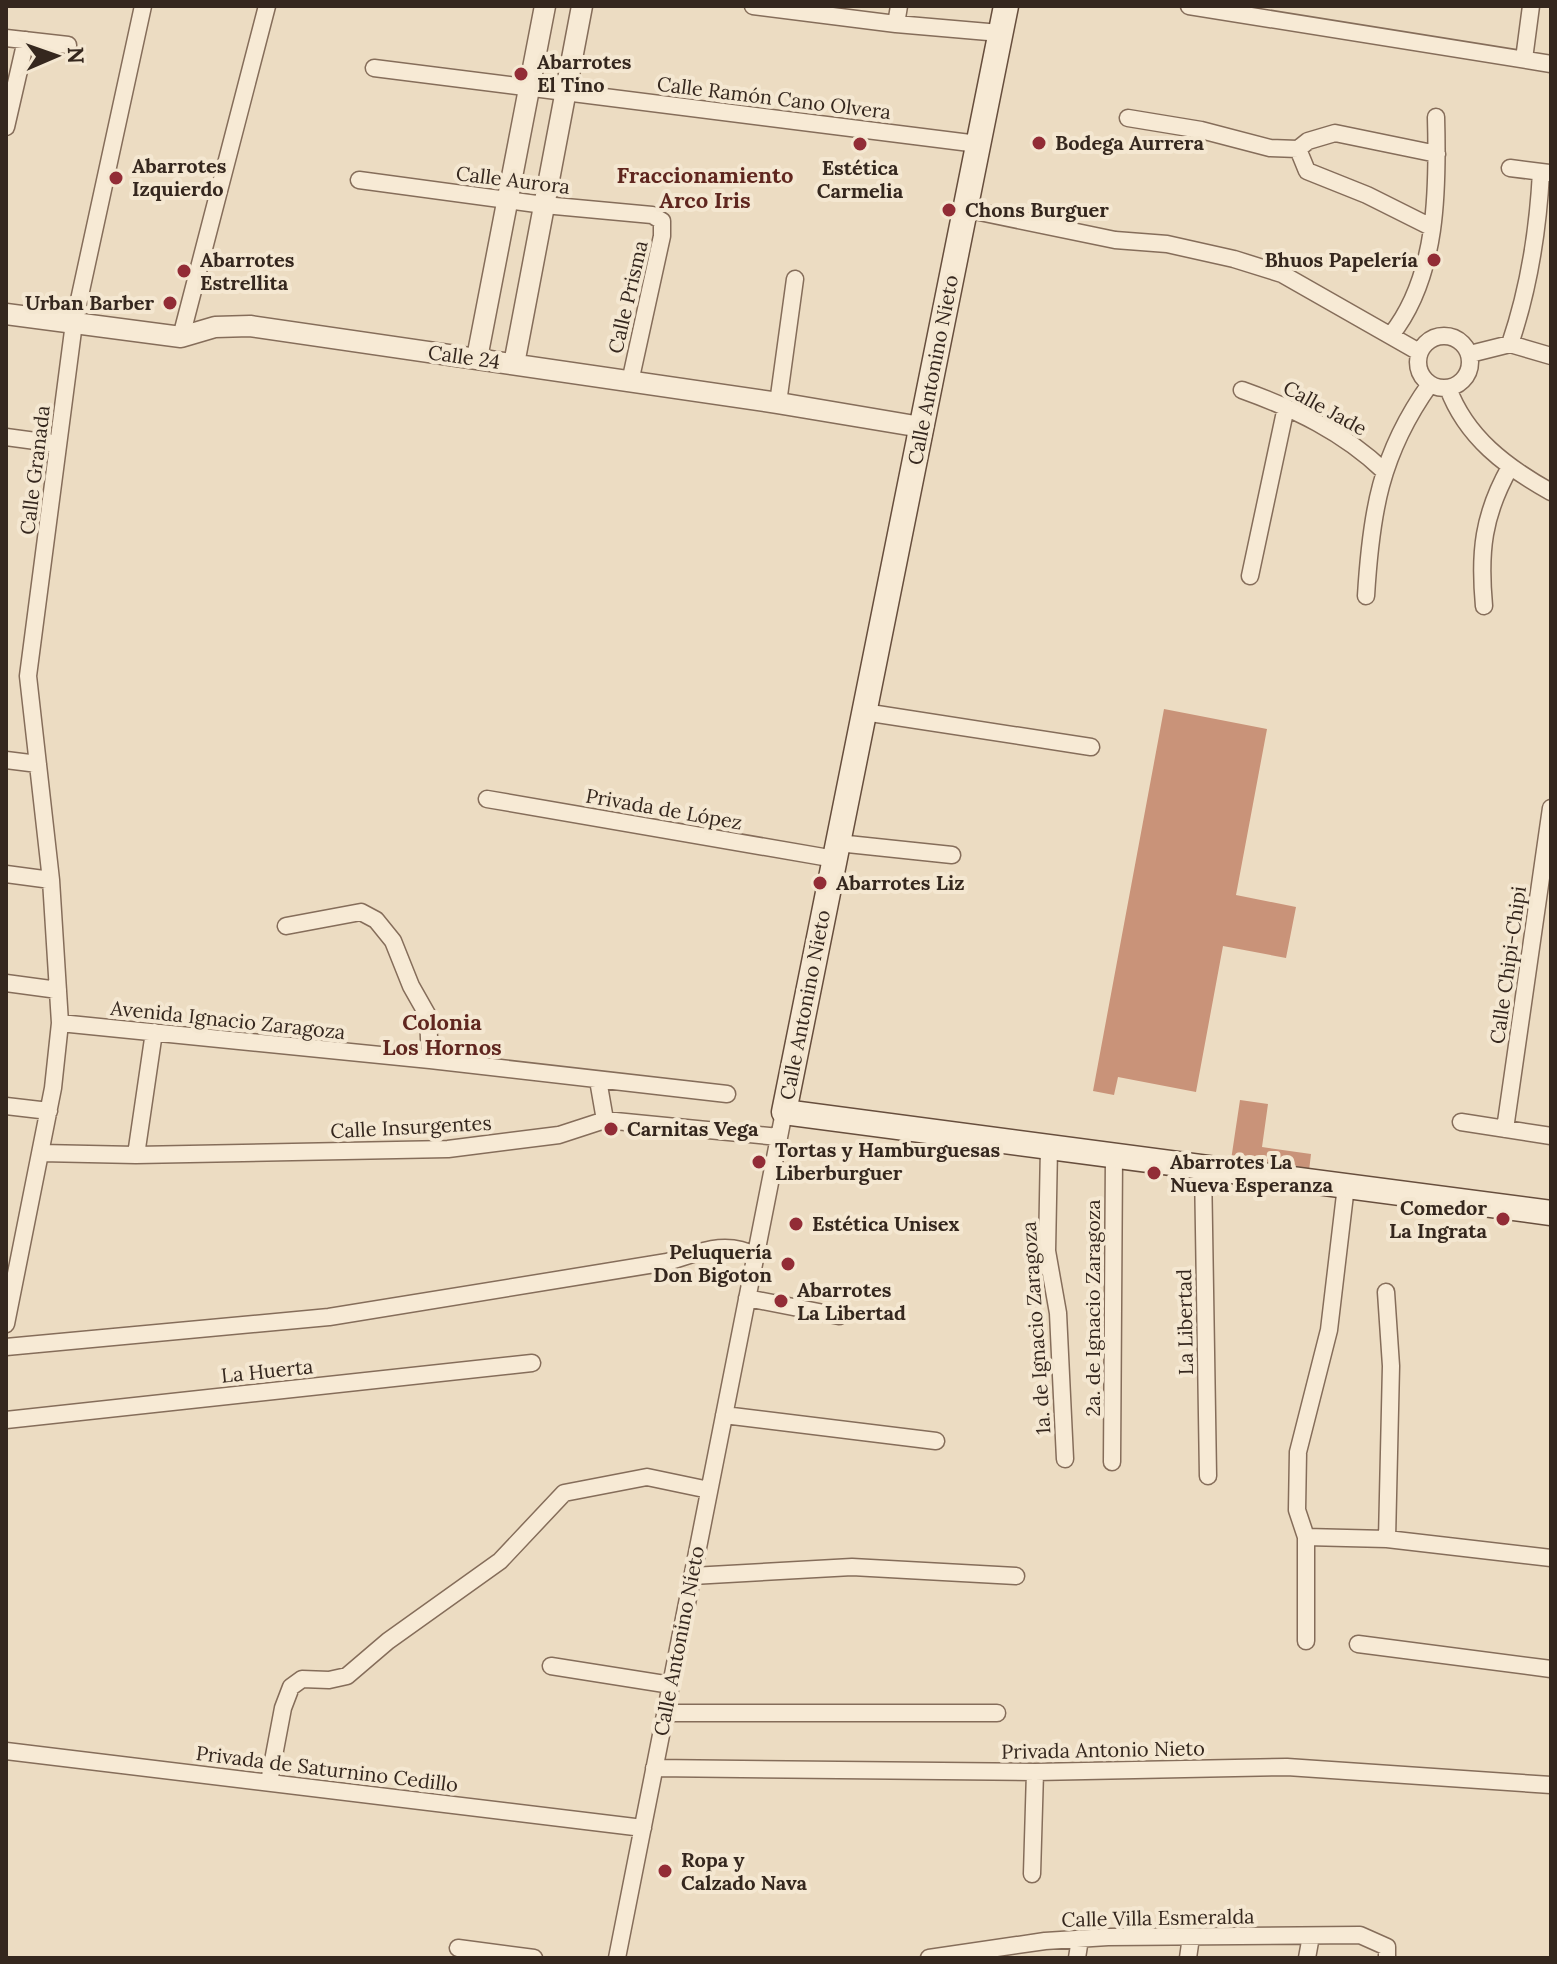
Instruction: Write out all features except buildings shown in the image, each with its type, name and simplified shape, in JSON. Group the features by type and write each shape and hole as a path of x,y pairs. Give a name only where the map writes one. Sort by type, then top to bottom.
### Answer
{"main road":[{"name":"Calle Antonino Nieto","path":"784,1112 1006,6"},
{"path":"784,1112 1551,1213"}],"street":[{"name":"Calle Granada","path":"6,1324 49,1111 60,1023 51,880 28,676 74,323 143,6"},
{"path":"181,337 267,6"},
{"path":"477,358 545,6"},
{"path":"514,364 582,6"},
{"path":"753,6 1000,33"},
{"path":"896,24 899,6"},
{"path":"1189,6 1551,64"},
{"path":"1524,59 1531,6"},
{"path":"6,38 68,45"},
{"path":"6,127 26,40"},
{"name":"Calle Ramón Cano Olvera","path":"374,68 978,144"},
{"path":"1391,335 1404,317 1416,291 1431,227 1437,154 1436,117"},
{"path":"1128,118 1201,130 1270,148 1298,149 1308,141 1335,133 1437,154"},
{"path":"1298,149 1307,171 1367,195 1431,227"},
{"path":"1510,168 1546,172 1533,256 1510,344"},
{"name":"Calle Aurora","path":"359,180 544,205 652,215 662,221"},
{"path":"965,209 1115,240 1167,244 1282,274 1419,352"},
{"name":"Calle Prisma","path":"630,382 662,236 662,221"},
{"path":"778,403 795,279"},
{"name":"Calle 24","path":"6,314 181,337 215,327 250,326 778,403 921,427"},
{"path":"1441,335 1459,339 1470,354 1468,372 1456,385 1448,388 1430,384 1418,370 1419,352 1431,338 1441,335"},
{"path":"1470,354 1510,344 1551,356"},
{"path":"1366,596 1374,508 1384,471 1402,427 1430,384"},
{"path":"1448,388 1455,407 1472,432 1510,467 1551,492"},
{"name":"Calle Jade","path":"1242,390 1318,422 1360,448 1384,471"},
{"path":"1250,576 1286,407"},
{"path":"6,437 58,444"},
{"path":"1484,606 1481,563 1484,531 1499,487 1510,467"},
{"path":"864,712 1091,747"},
{"path":"6,760 38,764"},
{"name":"Privada de López","path":"487,799 836,851 952,855"},
{"name":"Calle Chipi-Chipi","path":"1505,1129 1551,808"},
{"path":"6,874 51,880"},
{"path":"286,926 361,912 376,920 393,941 411,986 428,1016 430,1060"},
{"path":"6,983 58,990"},
{"name":"Avenida Ignacio Zaragoza","path":"60,1023 727,1094"},
{"path":"136,1155 154,1032"},
{"path":"598,1080 605,1120"},
{"path":"6,1106 49,1111"},
{"name":"Calle Antonino Nieto","path":"617,1958 784,1112"},
{"name":"Calle Insurgentes","path":"41,1153 136,1155 448,1149 559,1135 605,1120 779,1137"},
{"path":"1461,1122 1551,1136"},
{"name":"1a. de Ignacio Zaragoza","path":"1049,1147 1047,1251 1061,1344 1065,1459"},
{"name":"2a. de Ignacio Zaragoza","path":"1112,1462 1114,1155"},
{"name":"La Libertad","path":"1203,1167 1208,1476"},
{"path":"1306,1641 1306,1537 1297,1510 1298,1452 1329,1330 1346,1186"},
{"path":"6,1347 329,1317 667,1262 720,1246 745,1250 756,1256"},
{"path":"1386,1292 1391,1366 1387,1539"},
{"path":"747,1298 839,1316"},
{"name":"La Huerta","path":"6,1420 532,1363"},
{"path":"725,1411 824,1419"},
{"path":"725,1411 936,1441"},
{"path":"269,1782 283,1708 291,1687 302,1679 329,1680 347,1676 388,1641 500,1561 564,1493 647,1477 709,1490"},
{"path":"1306,1537 1387,1539 1551,1558"},
{"path":"692,1576 852,1567 1016,1576"},
{"path":"1358,1644 1551,1669"},
{"path":"551,1666 671,1685"},
{"path":"665,1713 997,1713"},
{"name":"Privada de Saturnino Cedillo","path":"6,1751 643,1828"},
{"name":"Privada Antonio Nieto","path":"654,1768 1035,1772 1287,1767 1551,1785"},
{"path":"1032,1874 1035,1772"},
{"name":"Calle Villa Esmeralda","path":"929,1958 974,1955 1045,1941 1191,1937 1360,1935 1387,1952"},
{"path":"1307,1958 1311,1936"},
{"path":"1188,1958 1191,1937"},
{"path":"1077,1958 1080,1939"},
{"path":"458,1948 534,1958"}],"place":[{"name":"Abarrotes El Tino","path":"521,74"},
{"name":"Bodega Aurrera","path":"1039,143"},
{"name":"Estética Carmelia","path":"860,144"},
{"name":"Abarrotes Izquierdo","path":"116,178"},
{"name":"Chons Burguer","path":"949,210"},
{"name":"Bhuos Papelería","path":"1434,260"},
{"name":"Abarrotes Estrellita","path":"184,271"},
{"name":"Urban Barber","path":"170,303"},
{"name":"Abarrotes Liz","path":"820,883"},
{"name":"Carnitas Vega","path":"611,1129"},
{"name":"Tortas y Hamburguesas Liberburguer","path":"759,1162"},
{"name":"Abarrotes La Nueva Esperanza","path":"1154,1173"},
{"name":"Comedor La Ingrata","path":"1503,1219"},
{"name":"Estética Unisex","path":"796,1224"},
{"name":"Peluquería Don Bigoton","path":"788,1264"},
{"name":"Abarrotes La Libertad","path":"781,1301"},
{"name":"Ropa y Calzado Nava","path":"665,1871"}],"district":[{"name":"Fraccionamiento Arco Iris","path":"705,188"},
{"name":"Colonia Los Hornos","path":"442,1034"}]}
